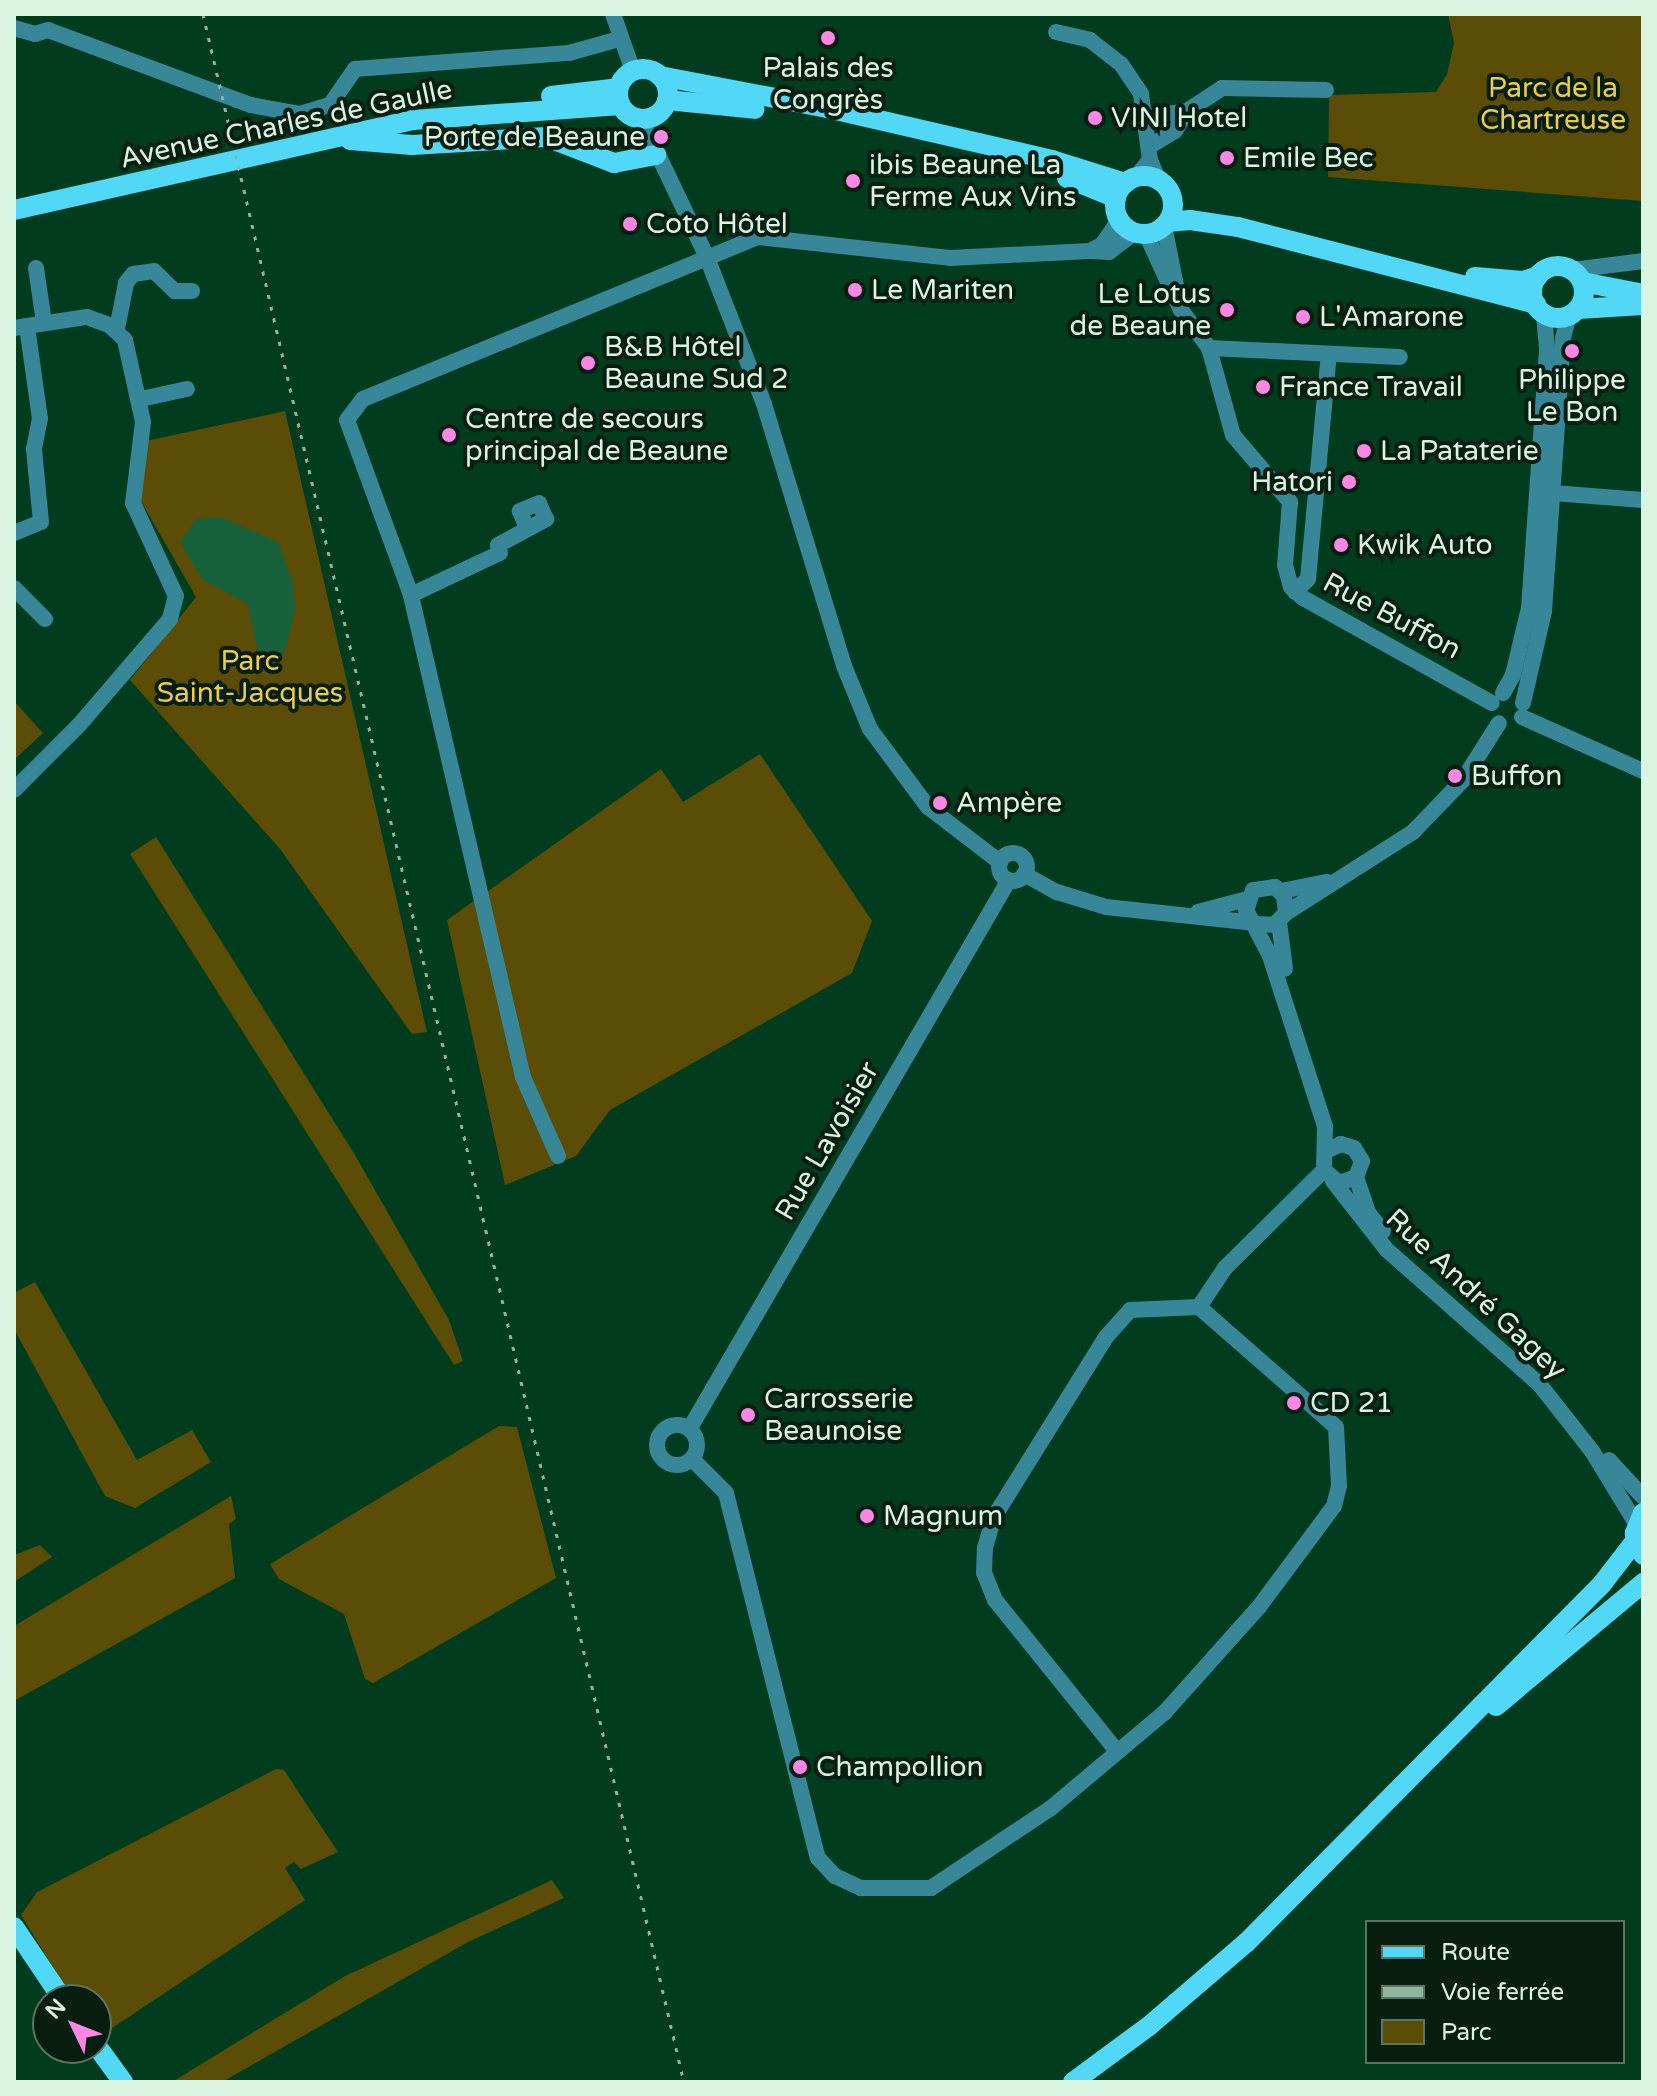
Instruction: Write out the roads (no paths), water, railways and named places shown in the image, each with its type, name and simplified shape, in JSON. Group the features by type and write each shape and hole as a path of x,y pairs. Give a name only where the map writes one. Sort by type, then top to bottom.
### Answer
{"main road":[{"path":"667,100 655,116 641,119 619,97 633,71 647,69 660,76 872,118 1052,160 1126,186 1146,227"},
{"path":"660,76 667,100"},
{"name":"Avenue Charles de Gaulle","path":"14,210 326,139 494,111 619,97"},
{"name":"Avenue Charles de Gaulle","path":"14,200 278,141 486,104 619,97"},
{"path":"667,100 834,119 1055,174 1126,186"},
{"path":"326,139 412,145 546,137 614,163 656,155"},
{"path":"1126,186 1151,147"},
{"path":"1151,147 1173,198 1238,227 1433,276 1540,309 1573,313 1643,305"},
{"path":"1146,227 1173,198"},
{"path":"1146,227 1238,227"},
{"path":"1433,276 1516,281 1538,276 1553,267 1643,294"},
{"path":"1538,276 1533,289 1540,309"},
{"path":"1573,313 1584,294 1577,276"},
{"path":"1073,2082 1202,1983 1394,1796 1602,1584 1640,1534"},
{"path":"1394,1796 1643,1583"},
{"path":"14,1927 52,1984"},
{"path":"110,2064 123,2082"}],"street":[{"path":"613,14 619,39 633,71"},
{"path":"14,28 35,34 48,22 271,111 322,111 355,69 569,53 619,39"},
{"path":"1056,32 1090,40 1121,64 1141,94 1151,147"},
{"path":"1151,147 1187,111 1222,88 1326,90"},
{"path":"1151,147 1175,131 1187,111"},
{"path":"641,119 706,255 764,404 844,666 870,729 928,807 1000,862 1002,875 1106,907 1256,924 1282,918 1433,814 1463,780 1499,723"},
{"path":"558,1156 523,1077 411,595 347,420 363,399 706,255 772,236 950,258 1090,251 1111,235 1146,227"},
{"name":"Rue Buffon","path":"1146,227 1181,310 1209,348 1233,435 1290,502 1285,573 1295,592 1498,698"},
{"path":"1577,276 1643,261"},
{"path":"14,533 41,522 34,449 40,419 28,325 36,268"},
{"path":"117,329 126,283 133,274 154,271 175,291 192,291"},
{"path":"1540,309 1547,349 1530,594 1524,637 1493,717 1499,723 1514,724 1522,710 1544,611 1553,493 1573,313"},
{"path":"14,790 80,724 173,612 174,588 133,503 142,443 141,399 128,346 117,329 87,317 28,325"},
{"path":"1209,348 1400,357"},
{"path":"1295,592 1308,579 1329,354"},
{"path":"141,399 187,389"},
{"path":"1553,493 1643,500"},
{"path":"411,595 500,553 498,545 527,528"},
{"path":"14,588 45,619"},
{"path":"1498,698 1517,695 1522,710 1643,771"},
{"path":"1000,862 1010,853 1019,854 1026,865 1016,877"},
{"path":"1185,915 1247,899 1263,886 1281,891 1347,876"},
{"name":"Rue Lavoisier","path":"690,1428 1016,877"},
{"path":"1281,891 1280,953 1345,1144 1328,1150"},
{"path":"1247,899 1248,915 1256,924 1320,1112 1328,1150 1328,1176"},
{"name":"Rue André Gagey","path":"1345,1144 1360,1156 1356,1177 1375,1222 1525,1356 1643,1497"},
{"path":"1199,1307 1225,1268 1328,1176 1356,1177"},
{"name":"Rue André Gagey","path":"1328,1176 1387,1250 1540,1385 1592,1451 1640,1534"},
{"path":"692,1459 726,1493 808,1833 818,1858 835,1876 861,1888 921,1890 943,1883 1051,1808 1116,1750 1165,1712 1259,1607 1329,1515 1339,1486 1336,1427 1199,1307 1130,1310 1106,1337 994,1517 985,1548 984,1573 995,1600 1116,1750"},
{"path":"668,1426 690,1428 697,1443 692,1459 669,1464 657,1445 668,1426"}],"railway":[{"path":"203,14 684,2082"}],"place":[{"name":"Palais des Congrès","path":"828,38"},
{"name":"VINI Hotel","path":"1095,118"},
{"name":"Porte de Beaune","path":"661,137"},
{"name":"Emile Bec","path":"1227,158"},
{"name":"ibis Beaune La Ferme Aux Vins","path":"853,181"},
{"name":"Coto Hôtel","path":"630,224"},
{"name":"Le Mariten","path":"855,290"},
{"name":"Le Lotus de Beaune","path":"1227,310"},
{"name":"L'Amarone","path":"1303,317"},
{"name":"Philippe Le Bon","path":"1572,351"},
{"name":"B&B Hôtel Beaune Sud 2","path":"588,363"},
{"name":"France Travail","path":"1263,387"},
{"name":"Centre de secours principal de Beaune","path":"449,435"},
{"name":"La Pataterie","path":"1364,451"},
{"name":"Hatori","path":"1349,482"},
{"name":"Kwik Auto","path":"1341,545"},
{"name":"Buffon","path":"1455,776"},
{"name":"Ampère","path":"940,803"},
{"name":"CD 21","path":"1294,1403"},
{"name":"Carrosserie Beaunoise","path":"748,1415"},
{"name":"Magnum","path":"867,1516"},
{"name":"Champollion","path":"800,1767"}],"park label":[{"name":"Parc de la Chartreuse","path":"1553,104"},
{"name":"Parc Saint-Jacques","path":"250,677"}]}
